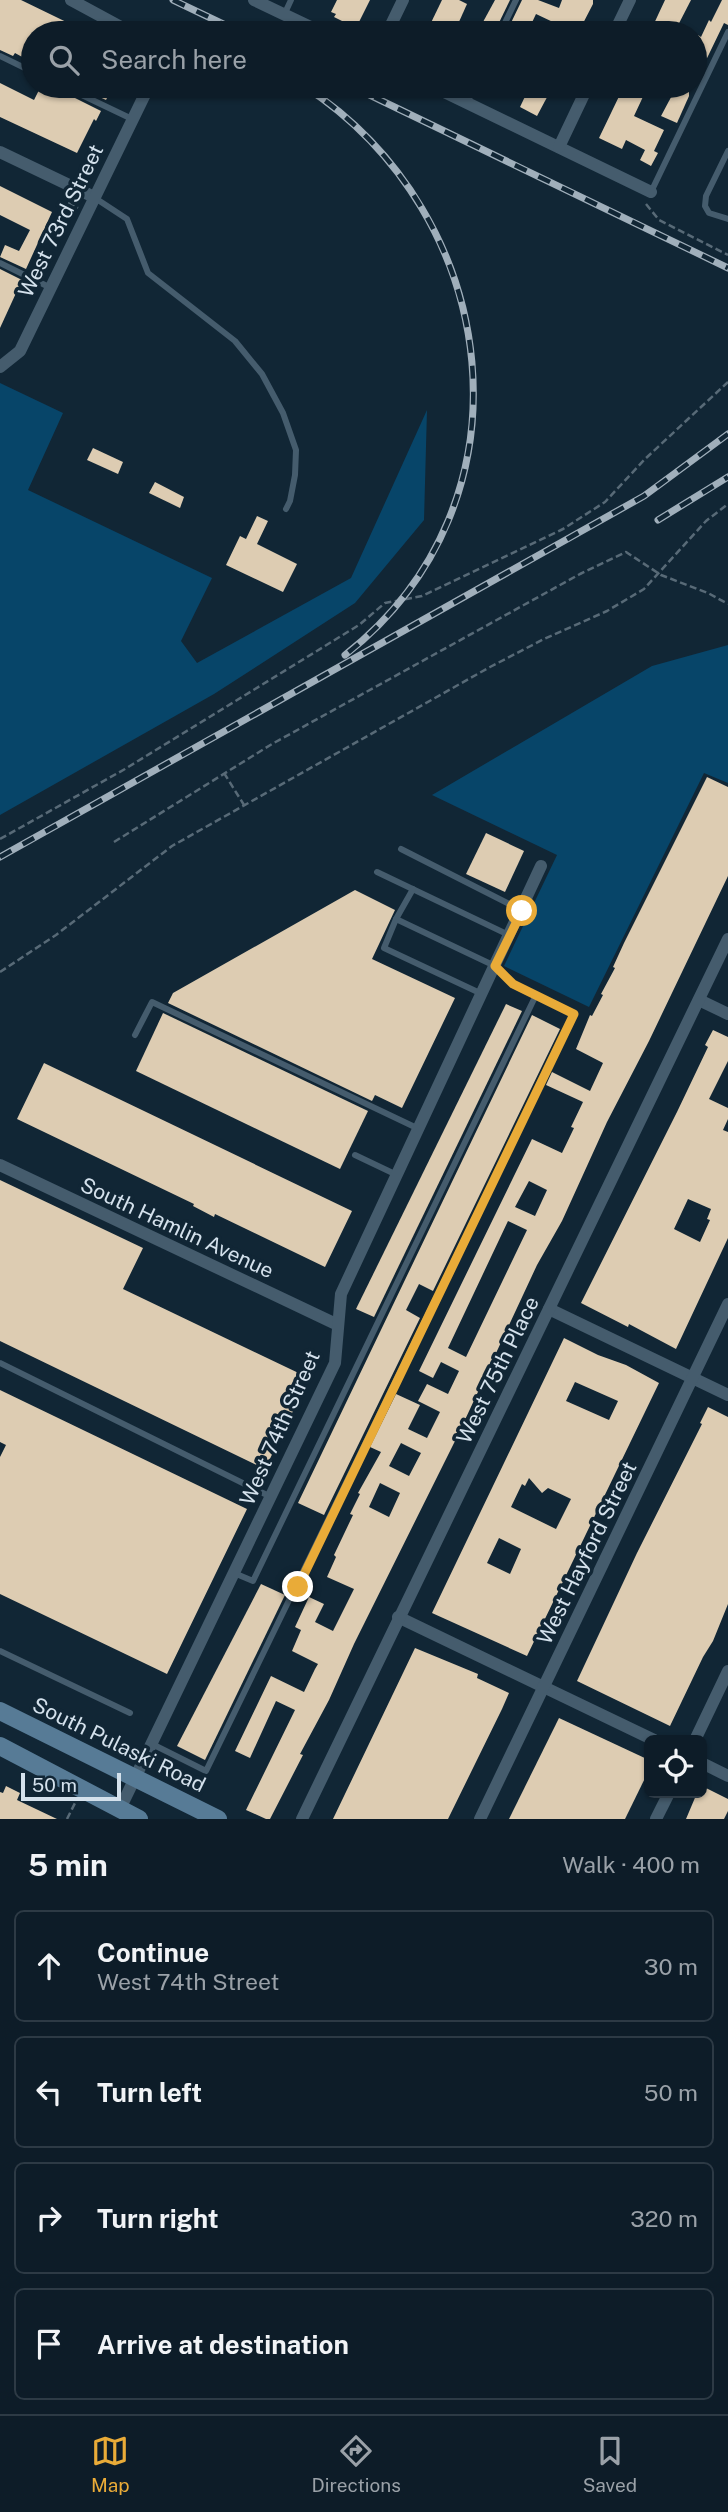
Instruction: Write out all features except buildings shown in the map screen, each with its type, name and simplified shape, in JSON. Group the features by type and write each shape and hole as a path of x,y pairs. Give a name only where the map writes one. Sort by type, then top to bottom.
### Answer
{"main road":[{"name":"South Pulaski Road","path":"0,1711 218,1819"},
{"path":"0,1746 139,1819"}],"street":[{"path":"71,0 110,21"},
{"path":"254,0 297,21"},
{"path":"393,21 403,0"},
{"path":"620,21 630,0"},
{"name":"West 73rd Street","path":"0,367 20,351 143,98"},
{"path":"457,98 559,147 647,196"},
{"path":"559,147 582,98"},
{"path":"0,152 94,197"},
{"name":"West 74th Street","path":"120,1809 335,1363 341,1294 541,866"},
{"name":"West 75th Place","path":"302,1819 728,939"},
{"path":"699,1000 728,1014"},
{"name":"South Hamlin Avenue","path":"0,1165 338,1325"},
{"name":"West Hayford Street","path":"480,1819 728,1304"},
{"path":"549,1309 728,1395"},
{"path":"398,1617 644,1735"},
{"path":"697,1735 728,1671"},
{"path":"707,1766 728,1776"},
{"path":"656,1819 666,1798"}],"lane":[{"path":"284,15 291,0"},
{"path":"506,21 516,0"},
{"path":"707,75 728,32"},
{"path":"0,56 21,66"},
{"path":"88,98 132,119"},
{"path":"467,103 469,98"},
{"path":"647,196 695,98"},
{"path":"728,151 706,196 705,206 709,212 728,219"},
{"path":"94,197 127,219 148,273 235,341 262,374 284,413 296,450 295,475 286,509"},
{"path":"0,263 51,288"},
{"path":"401,849 522,911"},
{"path":"377,872 509,935"},
{"path":"414,889 396,919 384,948 482,994"},
{"path":"152,1744 206,1771 574,1014 513,984 495,966 396,919"},
{"path":"234,1573 253,1581 312,1454 536,995"},
{"path":"135,1035 152,1002 419,1129"},
{"path":"355,1155 397,1175"},
{"path":"0,1363 271,1497"},
{"path":"1,1653 130,1713"}],"path":[{"path":"647,196 659,220 728,255"},
{"path":"0,839 125,769 359,625 385,603 422,596 563,529 605,502 645,459 728,382"},
{"path":"0,972 56,935 172,846 490,667 607,611 644,589 706,521 728,504"},
{"path":"114,842 224,773 416,664 580,574 626,552 659,573 728,604"},
{"path":"224,773 244,805"},
{"path":"67,1819 76,1800"}],"shaded area":[{"path":"0,383 63,413 28,490 212,578 181,641 197,663 351,578 427,410 424,520 355,603 214,694 0,815"},
{"path":"728,645 728,783 704,773 589,1007 504,966 557,855 432,795 652,666"}],"railway":[{"path":"173,0 217,21"},
{"path":"319,98 371,141 422,208 456,283 472,362 470,442 448,520 407,592 345,655"},
{"path":"376,98 728,268"},
{"path":"0,857 644,496 728,434"},
{"path":"658,520 728,477"}],"route":[{"path":"298,1587 574,1014 513,984 495,966 522,911"}]}
